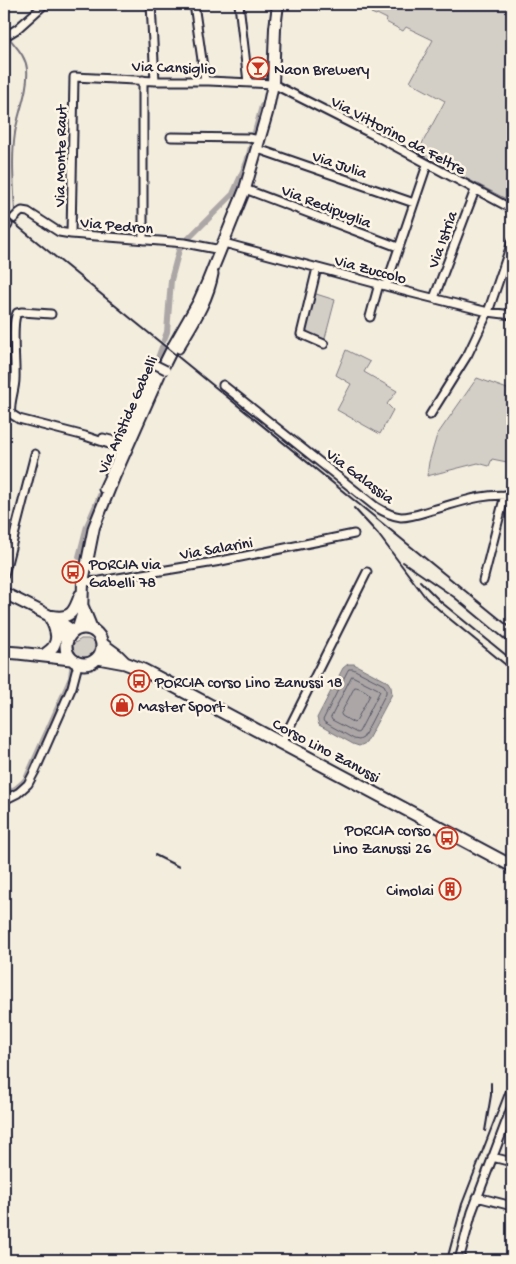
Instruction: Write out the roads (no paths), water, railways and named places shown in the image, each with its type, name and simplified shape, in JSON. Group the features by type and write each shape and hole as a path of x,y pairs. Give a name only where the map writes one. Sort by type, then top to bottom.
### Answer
{"main road":[{"name":"Via Aristide Gabelli","path":"49,616 65,617 74,610 78,602 94,527 125,446 174,345 198,303 217,261 245,189 255,142 267,113 272,84 278,4"},
{"name":"Via Aristide Gabelli","path":"70,636 82,615 83,585"},
{"path":"4,593 63,624 70,636 67,655 74,661"},
{"name":"Via Aristide Gabelli","path":"82,606 92,630"},
{"path":"46,653 53,648 56,638 55,628 49,616"},
{"path":"4,652 29,654 86,664 98,658 102,644 99,636 88,628 70,636 55,650 46,653 29,654"},
{"name":"Corso Lino Zanussi","path":"102,644 125,663"},
{"name":"Corso Lino Zanussi","path":"98,658 125,663 143,670 282,742 512,866"}],"street":[{"path":"4,37 17,29 45,4"},
{"path":"151,4 155,81"},
{"path":"194,4 205,81"},
{"path":"239,4 248,82"},
{"name":"Via Cansiglio","path":"74,77 272,84"},
{"name":"Via Monte Raut","path":"71,234 74,77"},
{"path":"143,80 143,240"},
{"name":"Via Vittorino da Feltre","path":"272,84 372,134 512,209"},
{"name":"Via Julia","path":"171,137 255,142 414,203"},
{"path":"370,317 398,247 427,164"},
{"name":"Via Redipuglia","path":"245,189 398,247"},
{"name":"Via Istria","path":"434,298 475,190"},
{"name":"Via Pedron","path":"11,222 22,212 28,212 59,232 223,246"},
{"path":"430,415 468,354 488,312 512,242"},
{"name":"Via Zuccolo","path":"223,246 488,312 512,315"},
{"name":"Via Aristide Gabelli","path":"179,349 200,314 212,287 217,261"},
{"path":"317,268 301,334 324,344"},
{"path":"51,314 22,312 15,315 15,380 12,415 18,419 125,446 133,446 166,370 156,365 125,446"},
{"name":"Via Galassia","path":"223,385 376,507 385,512 402,517 414,516 466,500 490,495 508,496 483,581"},
{"path":"4,575 35,454"},
{"name":"Via Salarini","path":"83,585 221,561 354,534"},
{"path":"282,742 367,572"},
{"path":"4,800 18,794 28,784 35,771 72,687 77,668 74,661"},
{"path":"459,1260 477,1197 512,1106"},
{"path":"492,1157 512,1162"},
{"path":"477,1197 512,1206"}],"water":[{"path":"348,664 354,664 388,682 392,694 366,743 359,746 319,725 317,718 343,668"}],"waterway":[{"path":"10,39 23,57 27,69 26,85 16,125 13,153 15,214"},
{"path":"188,239 233,194 247,162 262,106"},
{"path":"164,340 167,332 171,280 181,247"},
{"path":"4,411 11,355 6,282"},
{"path":"157,361 162,347"},
{"path":"79,557 87,526 102,491"},
{"path":"4,795 26,779 71,678 72,669"}],"railway":[{"path":"4,215 512,629"},
{"path":"354,508 378,534 426,598 512,670"},
{"path":"403,562 454,597 512,645"},
{"path":"420,581 441,602 512,660"},
{"path":"155,855 179,867"},
{"path":"447,1260 462,1204 512,1075"},
{"path":"485,1131 491,1083"}],"place":[{"name":"Naon Brewery","path":"258,68"},
{"name":"PORCIA via Gabelli 78","path":"73,572"},
{"name":"PORCIA corso Lino Zanussi 18","path":"139,681"},
{"name":"Master Sport","path":"122,705"},
{"name":"PORCIA corso Lino Zanussi 26","path":"447,838"},
{"name":"Cimolai","path":"450,889"}]}
